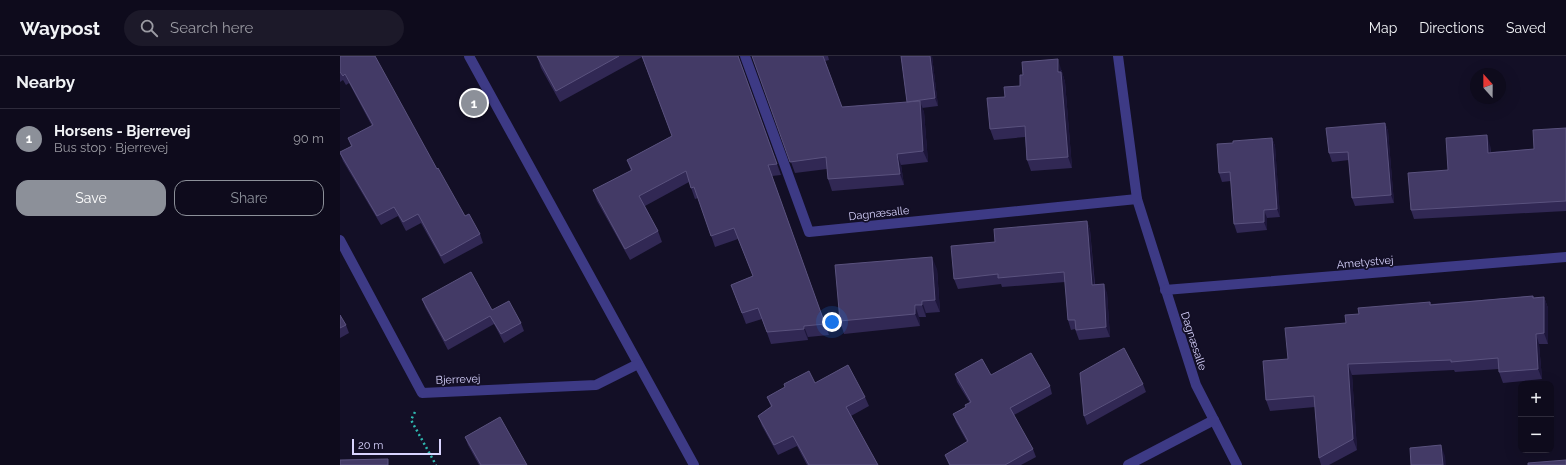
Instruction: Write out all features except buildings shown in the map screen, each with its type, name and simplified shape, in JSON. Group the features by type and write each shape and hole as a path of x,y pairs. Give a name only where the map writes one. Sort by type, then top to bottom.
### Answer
{"street":[{"path":"469,56 694,465"},
{"name":"Dagnæsalle","path":"745,56 809,232 1137,199"},
{"name":"Dagnæsalle","path":"1118,56 1137,199 1196,385 1237,465"},
{"name":"Bjerrevej","path":"340,240 422,393 596,386 638,364"},
{"name":"Ametystvej","path":"1165,290 1566,257"},
{"path":"1128,465 1214,420"}],"path":[{"path":"422,393 412,420 436,465"}],"place":[{"name":"Horsens - Bjerrevej","path":"474,103"}]}
